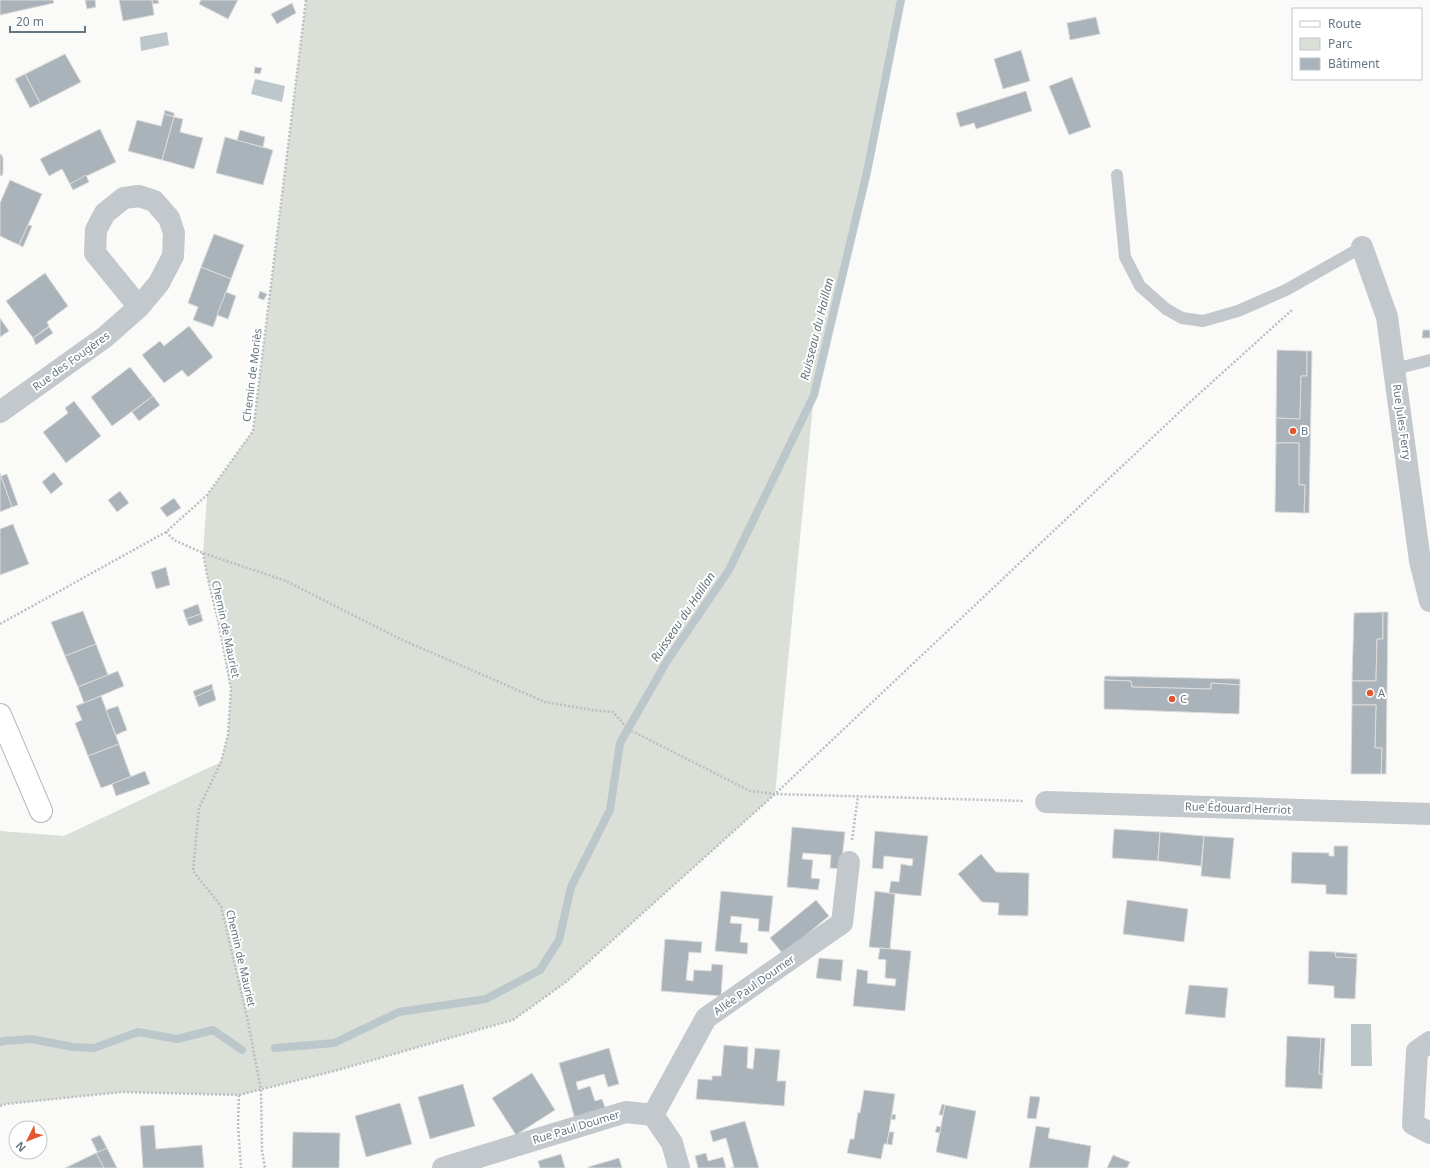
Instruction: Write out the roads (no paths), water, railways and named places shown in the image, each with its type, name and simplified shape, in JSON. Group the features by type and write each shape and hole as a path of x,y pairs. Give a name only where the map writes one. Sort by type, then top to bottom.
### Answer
{"street":[{"name":"Rue des Fougères","path":"0,412 105,337 139,306 158,283 173,256 174,233 169,218 154,201 139,196 124,198 105,213 96,230 95,253 139,306"},
{"name":"Rue Jules Ferry","path":"1362,247 1387,317 1420,561 1430,601"},
{"path":"0,715 41,810"},
{"name":"Rue Édouard Herriot","path":"1046,802 1430,814"},
{"name":"Allée Paul Doumer","path":"653,1115 706,1018 842,923 849,862"},
{"path":"1430,1042 1417,1051 1413,1124 1430,1133"},
{"name":"Rue Paul Doumer","path":"443,1168 626,1112 653,1115"},
{"path":"653,1115 672,1143 679,1168"}],"lane":[{"path":"1117,175 1125,257 1140,286 1166,309 1182,318 1203,321 1238,311 1286,290 1362,247"},
{"path":"1395,369 1430,360"}],"waterway":[{"name":"Ruisseau du Haillan","path":"275,1048 334,1043 399,1012 486,999 540,970 559,940 571,887 610,810 620,743 667,661 729,570 814,395 867,172 901,0"},
{"name":"Ruisseau du Haillan","path":"0,1042 31,1039 73,1047 94,1048 138,1032 177,1039 213,1030 242,1050"}],"place":[{"name":"B","path":"1293,431"},
{"name":"A","path":"1370,693"},
{"name":"C","path":"1172,699"}]}
